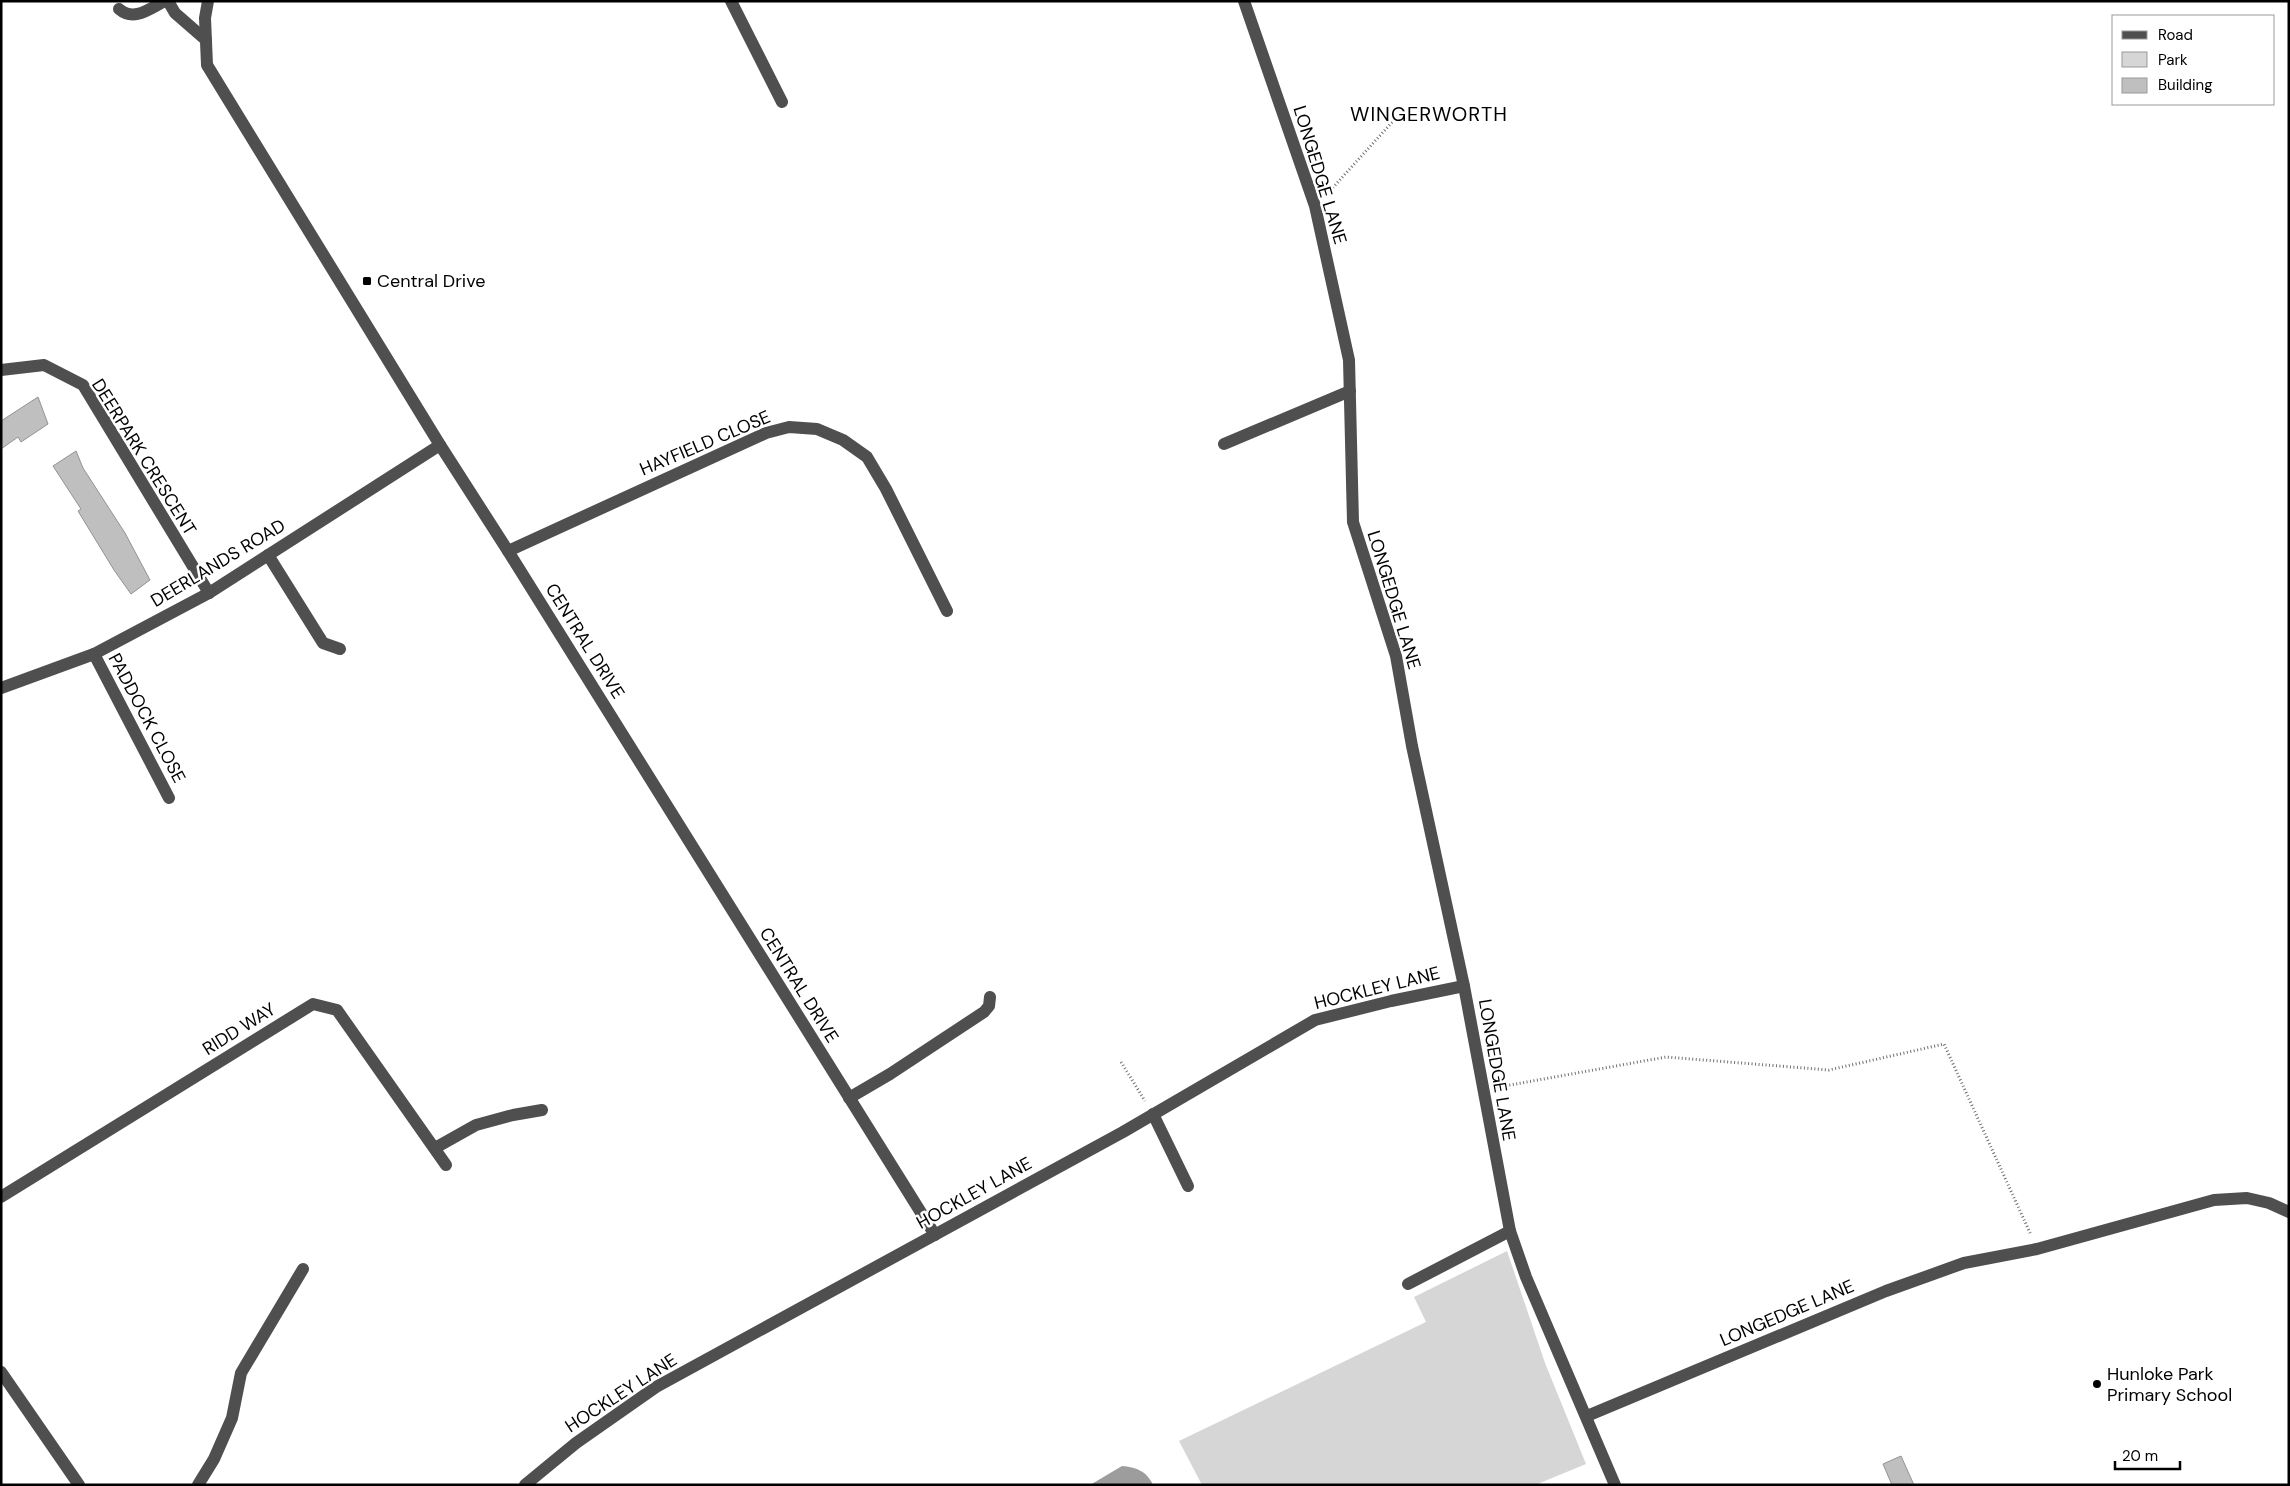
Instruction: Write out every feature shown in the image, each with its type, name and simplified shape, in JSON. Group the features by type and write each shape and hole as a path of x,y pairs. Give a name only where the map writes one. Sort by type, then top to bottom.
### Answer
{"street":[{"path":"119,9 126,16 134,16 166,1 175,13 206,40"},
{"path":"206,40 205,18 208,1"},
{"path":"731,1 782,102"},
{"name":"LONGEDGE LANE","path":"1244,1 1315,206 1349,360 1352,522 1396,656 1412,746 1464,986 1510,1231 1526,1277 1587,1416 1886,1291 1964,1263 2037,1249 2214,1200 2247,1198 2269,1203 2289,1212"},
{"name":"CENTRAL DRIVE","path":"206,40 207,64 440,445 934,1235"},
{"name":"DEERPARK CRESCENT","path":"1,370 44,365 83,385 209,592"},
{"path":"1224,444 1350,391"},
{"name":"HAYFIELD CLOSE","path":"508,551 766,433 789,427 817,429 843,440 867,456 886,489 947,612"},
{"name":"DEERLANDS ROAD","path":"1,688 94,654 209,592 440,445"},
{"path":"268,555 323,643 340,649"},
{"name":"PADDOCK CLOSE","path":"94,654 169,798"},
{"name":"HOCKLEY LANE","path":"526,1485 576,1443 656,1387 1154,1114 1314,1020 1464,986"},
{"path":"849,1098 890,1074 984,1012 990,997"},
{"name":"RIDD WAY","path":"1,1197 313,1004 337,1010 446,1164"},
{"path":"434,1148 476,1126 513,1115 542,1110"},
{"path":"1154,1114 1188,1186"},
{"path":"1408,1284 1510,1231"},
{"path":"198,1485 214,1459 232,1418 241,1374 303,1269"},
{"path":"1,1372 79,1485"},
{"path":"1587,1416 1615,1485"}],"path":[{"path":"1315,206 1395,119"},
{"path":"1483,1089 1666,1057 1829,1070 1944,1044 2037,1249"},
{"path":"1122,1062 1154,1114"}],"green space":[{"path":"1507,1251 1545,1363 1586,1464 1535,1485 1202,1485 1179,1441 1426,1322 1414,1297"}],"shaded area":[{"path":"1122,1466 1131,1467 1144,1473 1153,1485 1090,1485"}],"building":[{"path":"38,397 48,424 21,442 18,437 1,449 1,421"},
{"path":"76,451 83,468 125,533 150,580 131,594 78,511 81,509 53,466"},
{"path":"1901,1456 1914,1485 1892,1485 1883,1464"}],"place":[{"name":"Central Drive","path":"367,281"},
{"name":"Hunloke Park Primary School","path":"2097,1384"}],"district":[{"name":"WINGERWORTH","path":"1429,114"}]}
